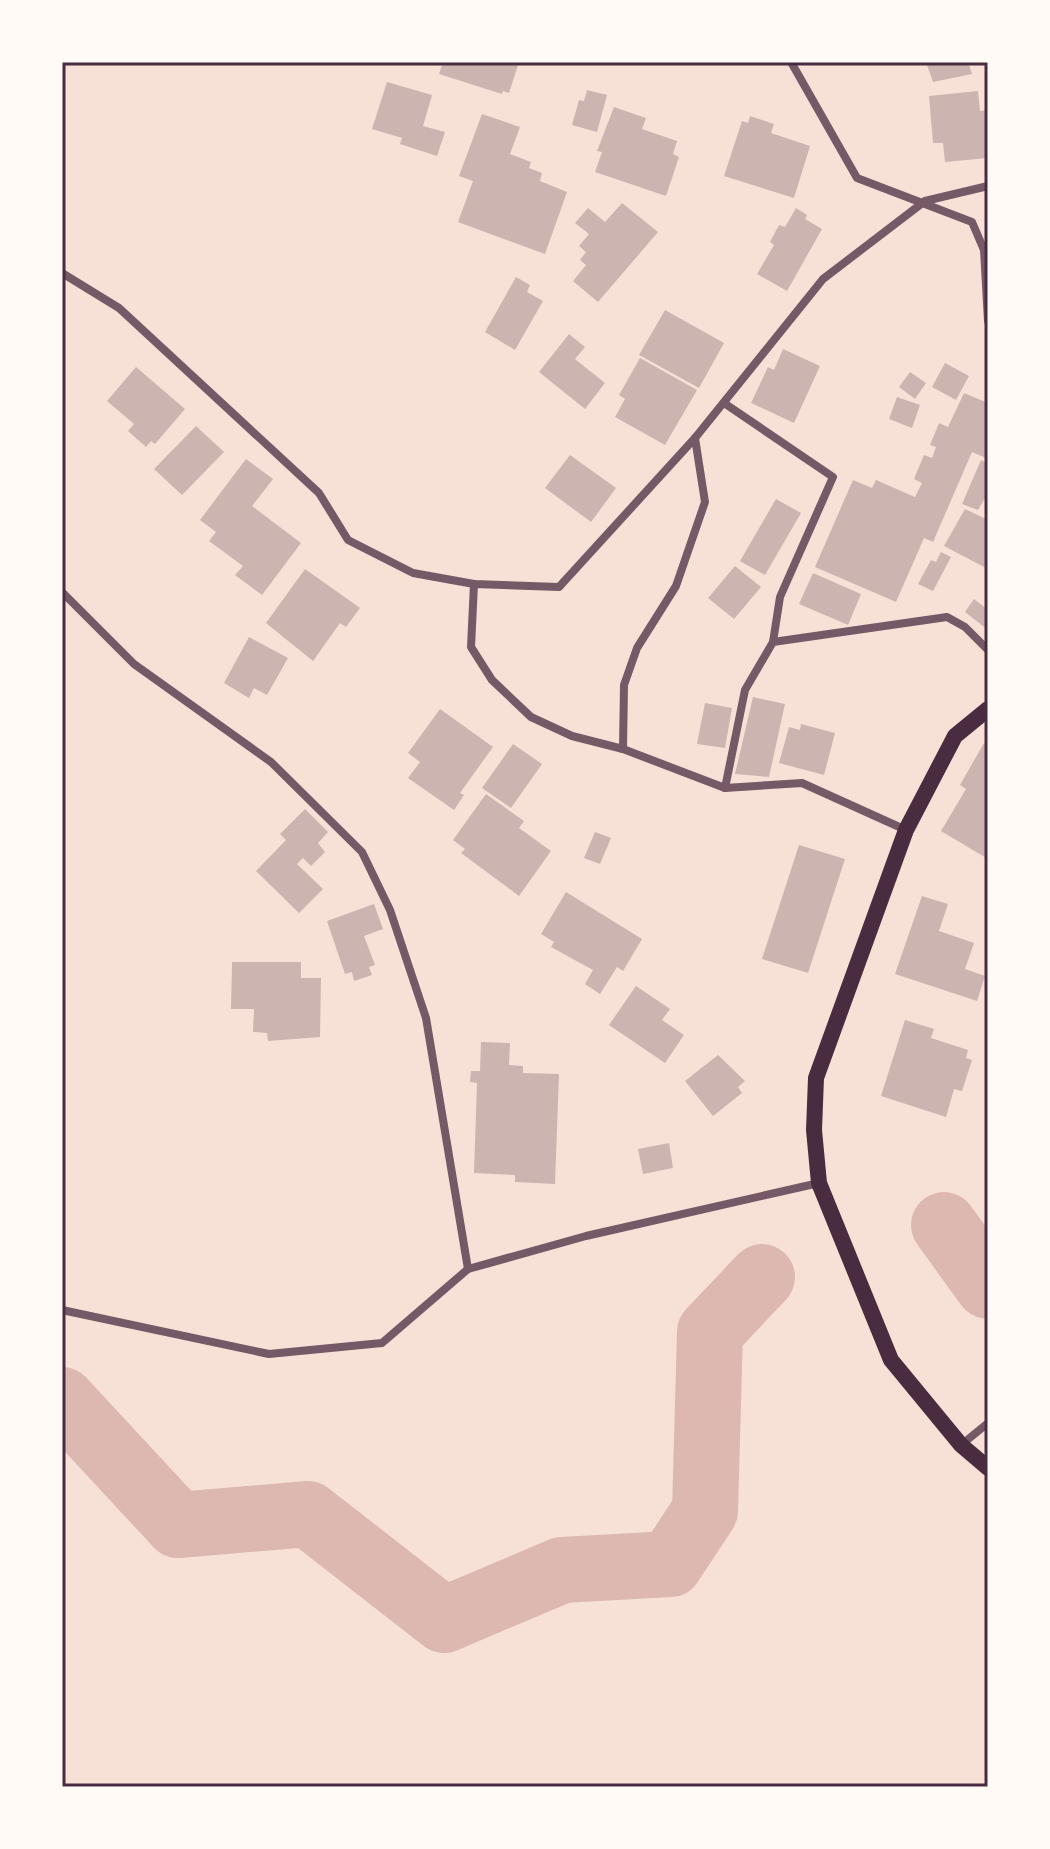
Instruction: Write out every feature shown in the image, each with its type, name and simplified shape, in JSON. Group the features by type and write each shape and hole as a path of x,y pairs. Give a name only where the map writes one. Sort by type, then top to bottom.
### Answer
{"main road":[{"path":"988,709 955,736 906,830 816,1078 814,1130 819,1183 891,1360 961,1445 988,1468"}],"street":[{"path":"791,62 857,178 925,201 972,222 984,250 988,321"},
{"path":"62,273 119,308 319,493 348,540 413,573 474,584 559,587 695,438 780,328 823,279 925,201 988,186"},
{"path":"724,403 833,477 780,597 773,642 745,690 725,788"},
{"path":"623,749 624,685 637,648 676,586 705,502 695,438"},
{"path":"474,584 471,647 492,680 531,717 572,736 623,749 725,788 802,783 906,830"},
{"path":"62,592 134,664 271,762 362,852 390,910 426,1018 468,1269"},
{"path":"773,642 947,617 965,627 988,650"},
{"path":"62,1310 269,1354 382,1343 468,1269 586,1236 819,1183"},
{"path":"961,1445 988,1423"}],"building":[{"path":"443,62 519,62 509,93 503,91 502,94 439,74"},
{"path":"926,62 968,62 972,74 933,82"},
{"path":"387,82 432,95 423,126 445,132 437,156 400,144 402,138 372,129"},
{"path":"587,90 607,95 597,132 572,125 579,100 584,101"},
{"path":"978,91 980,111 988,110 988,158 945,162 943,143 933,143 929,96"},
{"path":"614,107 646,118 642,129 677,141 673,154 679,157 666,196 595,172 602,152 597,151"},
{"path":"482,114 520,127 510,154 531,162 529,168 542,173 540,181 567,192 545,254 458,222 473,181 459,176"},
{"path":"750,116 774,124 771,133 810,146 794,198 724,176 742,121 748,123"},
{"path":"622,203 658,232 598,302 573,281 586,265 580,260 586,252 579,246 589,234 575,223 588,208 605,222"},
{"path":"796,208 807,215 805,219 822,229 787,291 757,274 774,245 770,242 779,225 785,227"},
{"path":"516,277 530,285 527,292 543,301 515,350 485,332"},
{"path":"665,310 724,343 699,388 639,355"},
{"path":"569,334 585,347 575,359 605,383 585,409 539,372"},
{"path":"783,349 820,366 794,423 751,403 768,367 774,370"},
{"path":"640,358 697,390 665,445 615,417 625,399 619,395"},
{"path":"945,363 969,376 956,400 932,387"},
{"path":"136,367 185,409 155,444 151,441 146,447 128,431 134,424 107,401"},
{"path":"910,372 926,383 915,399 899,387"},
{"path":"964,393 988,403 988,459 972,452 933,542 924,538 896,602 815,567 853,480 872,488 876,480 915,497 922,483 914,479 924,455 932,458 936,447 930,445 939,423 948,427"},
{"path":"897,397 920,405 912,428 889,419"},
{"path":"196,426 224,452 182,495 154,469"},
{"path":"570,455 616,488 591,522 545,488"},
{"path":"246,459 273,479 252,506 301,543 262,595 235,575 243,566 209,541 216,532 200,520"},
{"path":"981,460 988,463 988,493 978,510 962,504"},
{"path":"776,499 801,513 765,575 740,561"},
{"path":"965,509 988,520 988,569 944,546"},
{"path":"941,552 951,557 933,591 918,584 931,560 936,562"},
{"path":"735,566 761,587 734,619 708,598"},
{"path":"305,569 360,608 346,627 340,623 313,661 266,623"},
{"path":"813,573 861,594 848,625 799,604"},
{"path":"974,599 988,610 988,630 965,612"},
{"path":"249,637 288,658 267,695 254,688 249,698 224,683"},
{"path":"753,697 785,704 769,777 735,774"},
{"path":"705,703 732,708 725,748 697,744"},
{"path":"440,709 493,747 460,793 464,795 454,810 408,778 420,762 408,753"},
{"path":"801,724 835,733 824,775 779,763 789,727 800,730"},
{"path":"984,743 988,745 988,859 941,831 966,789 960,785"},
{"path":"513,744 542,764 511,808 482,788"},
{"path":"486,794 524,821 519,828 551,851 519,896 461,853 465,849 453,840"},
{"path":"305,809 328,832 318,843 325,852 311,866 303,858 297,864 323,889 299,913 256,871 286,840 280,834"},
{"path":"595,832 611,838 600,864 584,858"},
{"path":"799,845 845,859 808,973 762,959"},
{"path":"566,892 642,939 623,971 617,967 600,994 585,984 593,970 551,947 554,942 541,934"},
{"path":"922,896 948,904 939,931 974,943 965,969 985,976 977,1001 895,974"},
{"path":"374,904 383,929 364,936 375,965 369,967 372,975 354,981 352,972 345,974 327,921"},
{"path":"232,962 301,962 301,978 321,978 320,1037 268,1041 267,1033 253,1032 254,1009 231,1009"},
{"path":"636,986 670,1009 662,1020 684,1035 665,1063 609,1025"},
{"path":"905,1020 934,1029 931,1038 968,1050 966,1058 972,1060 962,1091 954,1089 946,1117 881,1096"},
{"path":"481,1042 510,1043 509,1065 523,1066 523,1073 559,1074 555,1184 515,1182 515,1175 474,1173 477,1083 470,1082 471,1071 480,1071"},
{"path":"718,1055 745,1081 738,1087 742,1093 713,1116 685,1081"},
{"path":"669,1143 673,1168 643,1174 638,1149"}],"waterway":[{"path":"944,1225 988,1286"},
{"path":"62,1400 178,1525 308,1514 444,1620 562,1570 670,1564 705,1511 710,1332 762,1277"}]}
